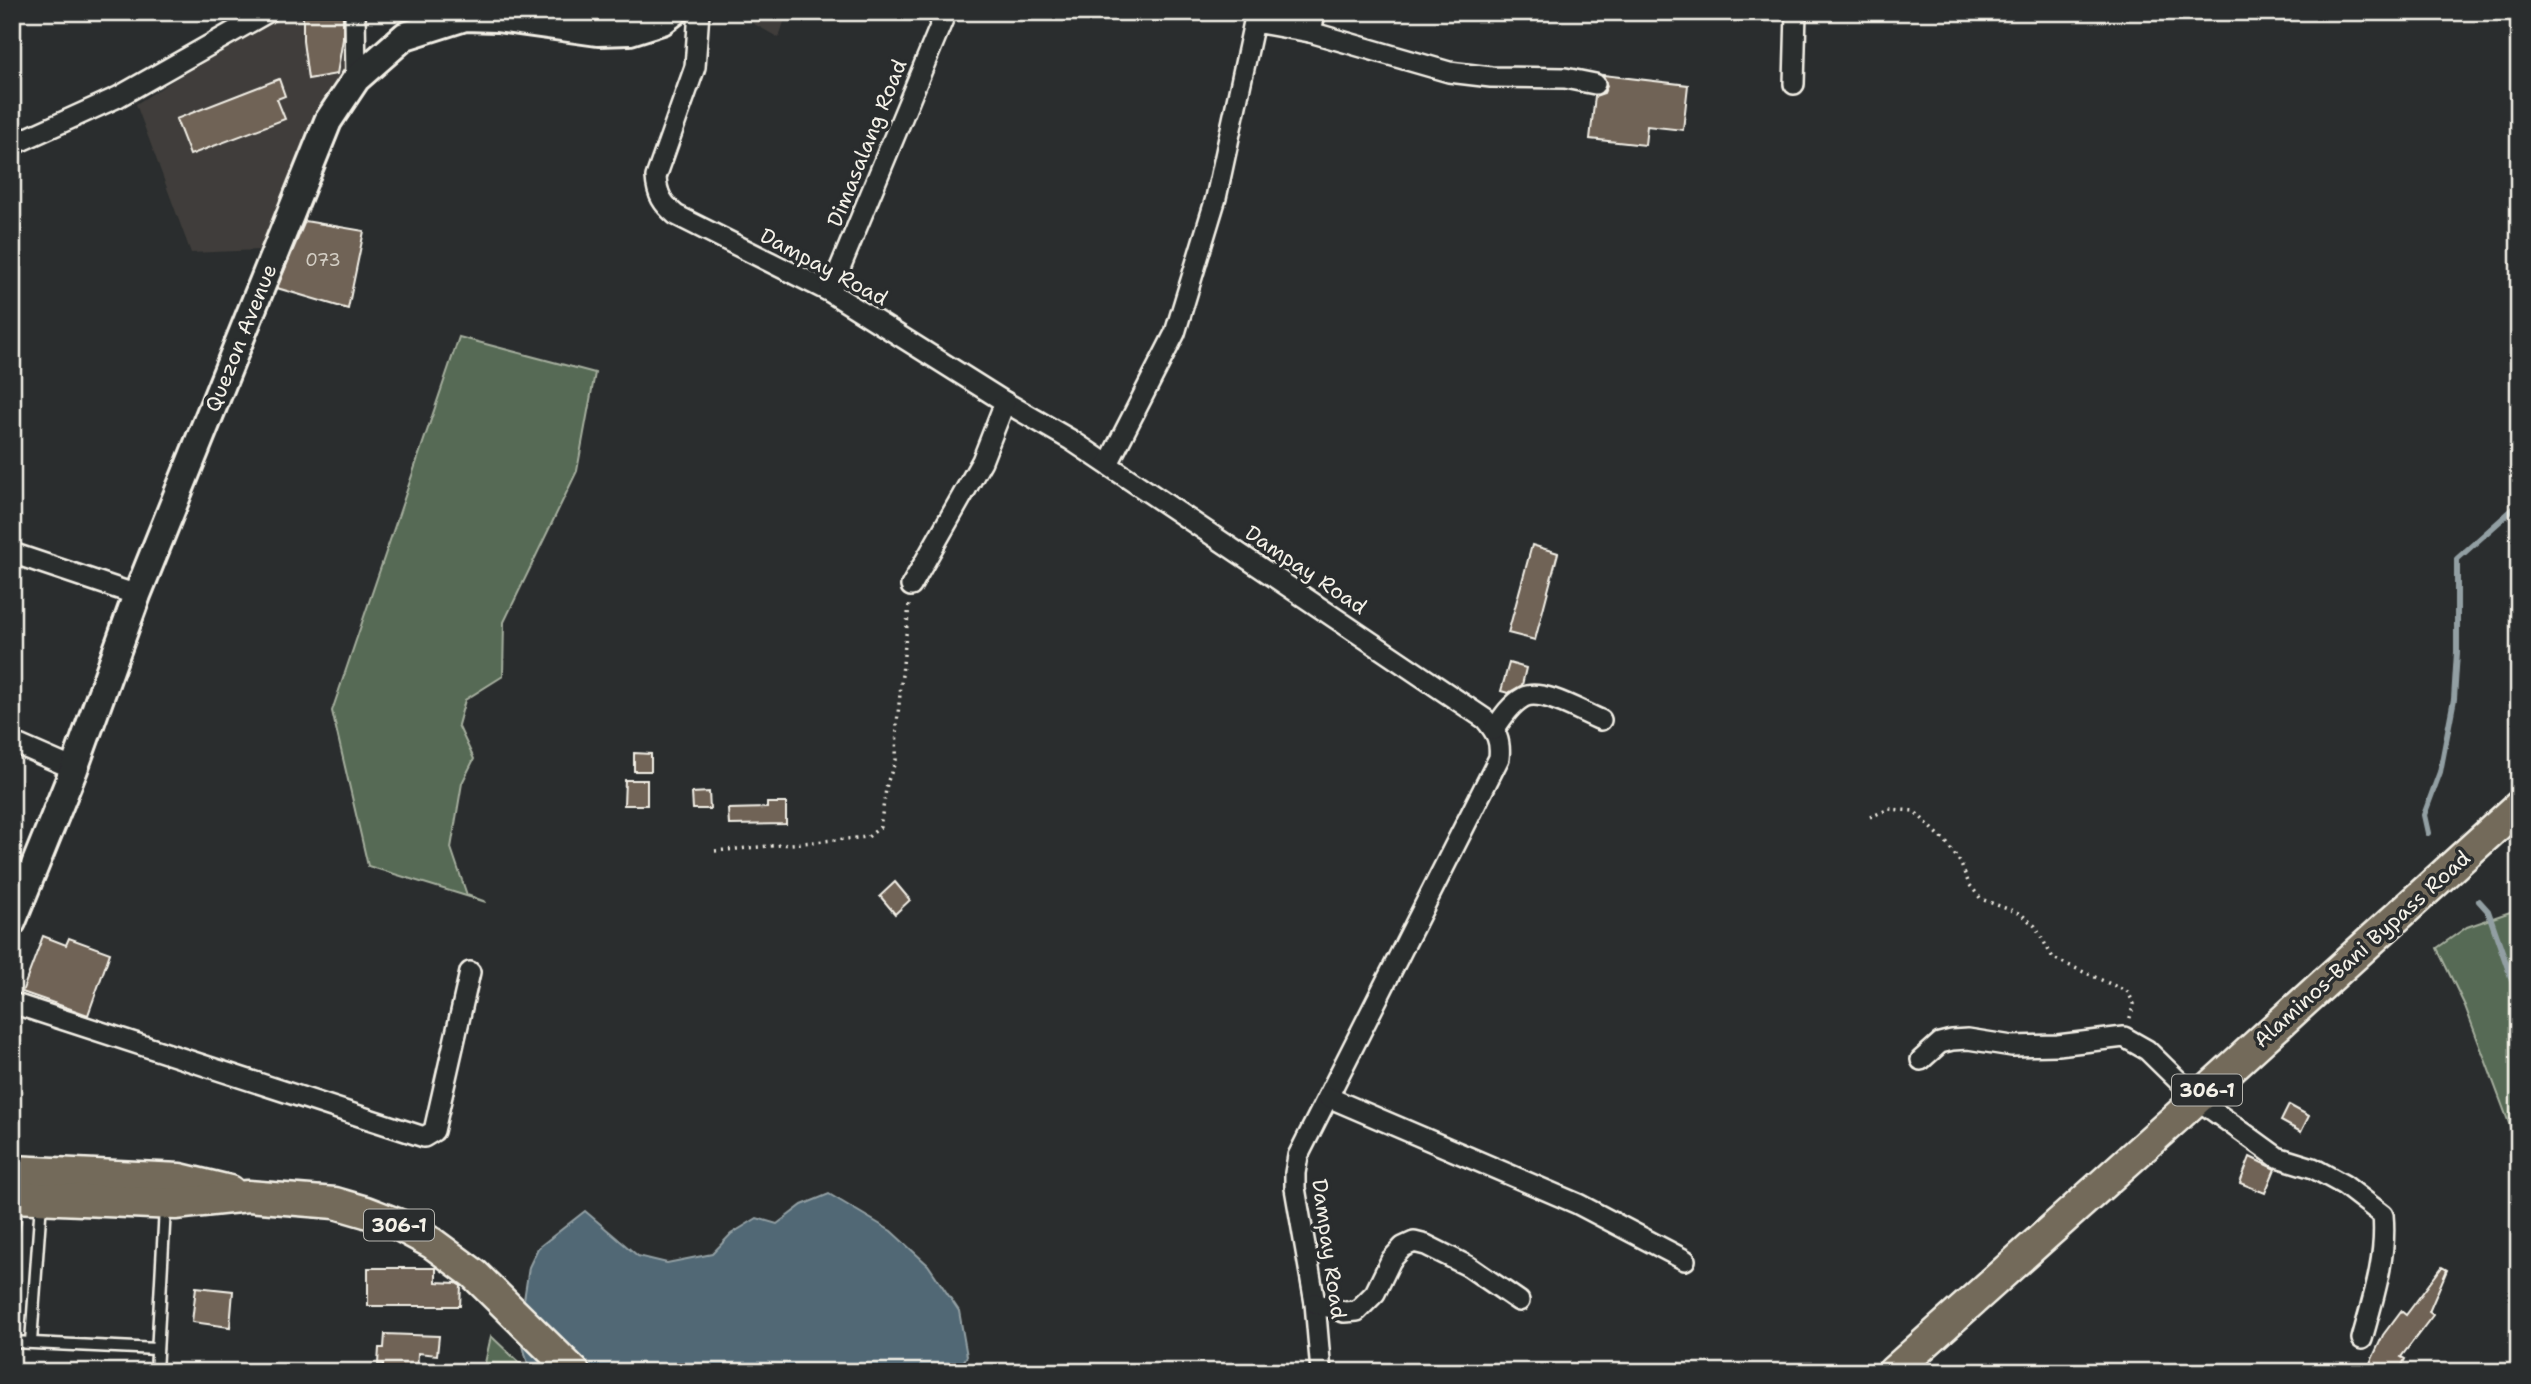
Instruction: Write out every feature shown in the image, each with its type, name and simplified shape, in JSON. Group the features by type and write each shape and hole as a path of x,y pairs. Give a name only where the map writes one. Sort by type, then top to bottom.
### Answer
{"main road":[{"name":"Quezon Avenue","path":"12,922 74,768 137,595 328,121 356,79 405,36 465,17 497,18 598,32 630,31 662,21 674,12"},
{"name":"Alaminos-Bani Bypass Road","path":"1893,1372 2519,806"},
{"name":"306-1","path":"21,1190 180,1179 248,1196 335,1203 397,1224 432,1243 474,1275 574,1372"},
{"name":"306-1","path":"21,1190 165,1204 248,1196"}],"street":[{"path":"12,145 118,97 268,12"},
{"path":"355,12 356,79"},
{"path":"433,12 465,17"},
{"name":"Dampay Road","path":"699,12 695,67 656,177 657,191 664,205 676,215 830,292 1108,464 1485,719 1500,742 1499,758 1298,1156 1295,1188 1315,1303 1321,1372"},
{"name":"Dimasalang Road","path":"830,292 946,12"},
{"path":"1310,32 1316,12"},
{"path":"1794,84 1796,12"},
{"path":"1108,464 1175,333 1216,198 1255,17 1450,72 1491,77 1565,78 1595,84"},
{"path":"911,586 982,461 1005,402"},
{"path":"12,553 137,595"},
{"path":"1494,730 1515,704 1524,697 1536,694 1601,720"},
{"path":"12,742 74,768"},
{"path":"12,1003 424,1137 434,1131 470,972"},
{"path":"1921,1060 1940,1043 1968,1039 2012,1046 2058,1045 2124,1037 2147,1050 2197,1099 2277,1157 2313,1168 2367,1201 2383,1215 2385,1235 2377,1286 2362,1339"},
{"path":"1328,1097 1578,1204 1685,1260"},
{"path":"1315,1303 1344,1312 1357,1311 1375,1293 1391,1260 1403,1247 1414,1242 1426,1245 1468,1266 1519,1301"}],"lane":[{"path":"12,1236 21,1190"},
{"path":"21,1190 31,1342"},
{"path":"156,1372 165,1204"},
{"path":"12,1342 157,1349"}],"path":[{"path":"715,851 868,837 880,827 887,783 895,760 911,586"},
{"path":"1870,817 1889,808 1914,811 1946,842 1960,862 1969,884 1981,898 2021,914 2035,926 2053,958 2128,992 2134,1004 2124,1037"}],"shaded area":[{"path":"296,12 344,13 348,70 321,111 260,250 191,253 136,104 241,37"},
{"path":"733,12 787,12 779,38"}],"green space":[{"path":"459,337 595,373 577,471 504,622 503,676 465,700 458,725 474,759 462,783 451,848 467,895 486,902 368,866 332,711"},
{"path":"2519,909 2519,1150 2465,1006 2437,948 2467,927"},
{"path":"491,1336 529,1372 483,1372"}],"water":[{"path":"829,1194 891,1231 928,1265 959,1311 967,1356 957,1372 530,1372 521,1338 521,1319 529,1267 538,1248 585,1211 638,1256 667,1263 712,1254 731,1234 757,1218 777,1224 802,1205"}],"building":[{"path":"343,13 343,39 337,74 308,79 303,14"},
{"path":"1603,75 1688,85 1683,130 1647,126 1645,145 1590,139 1595,96 1604,93 1607,86"},
{"path":"279,79 285,96 277,99 285,119 190,155 176,119"},
{"path":"305,221 364,231 348,309 277,288"},
{"path":"1532,545 1558,553 1535,640 1508,633"},
{"path":"1509,663 1526,668 1522,685 1508,693 1501,691"},
{"path":"634,753 651,754 651,771 634,771"},
{"path":"625,780 647,780 647,805 624,805"},
{"path":"709,792 710,809 693,809 692,793"},
{"path":"767,803 786,803 786,824 729,825 728,809 767,808"},
{"path":"895,882 910,900 895,914 880,896"},
{"path":"43,936 66,945 69,938 110,953 88,1015 22,992"},
{"path":"2289,1105 2309,1116 2301,1132 2281,1121"},
{"path":"2250,1157 2275,1169 2265,1193 2240,1183"},
{"path":"2442,1267 2447,1270 2429,1312 2433,1315 2401,1357 2405,1359 2399,1372 2366,1372 2383,1335 2401,1311 2406,1315"},
{"path":"368,1268 436,1268 436,1282 456,1283 461,1286 460,1306 368,1306"},
{"path":"196,1287 233,1291 230,1327 192,1322"},
{"path":"385,1334 439,1336 437,1355 418,1353 417,1372 383,1372 383,1364 378,1364 379,1348 384,1348"}],"waterway":[{"path":"2428,833 2424,815 2440,772 2454,699 2457,559 2519,504"},
{"path":"2479,901 2488,911 2519,1000"}]}
